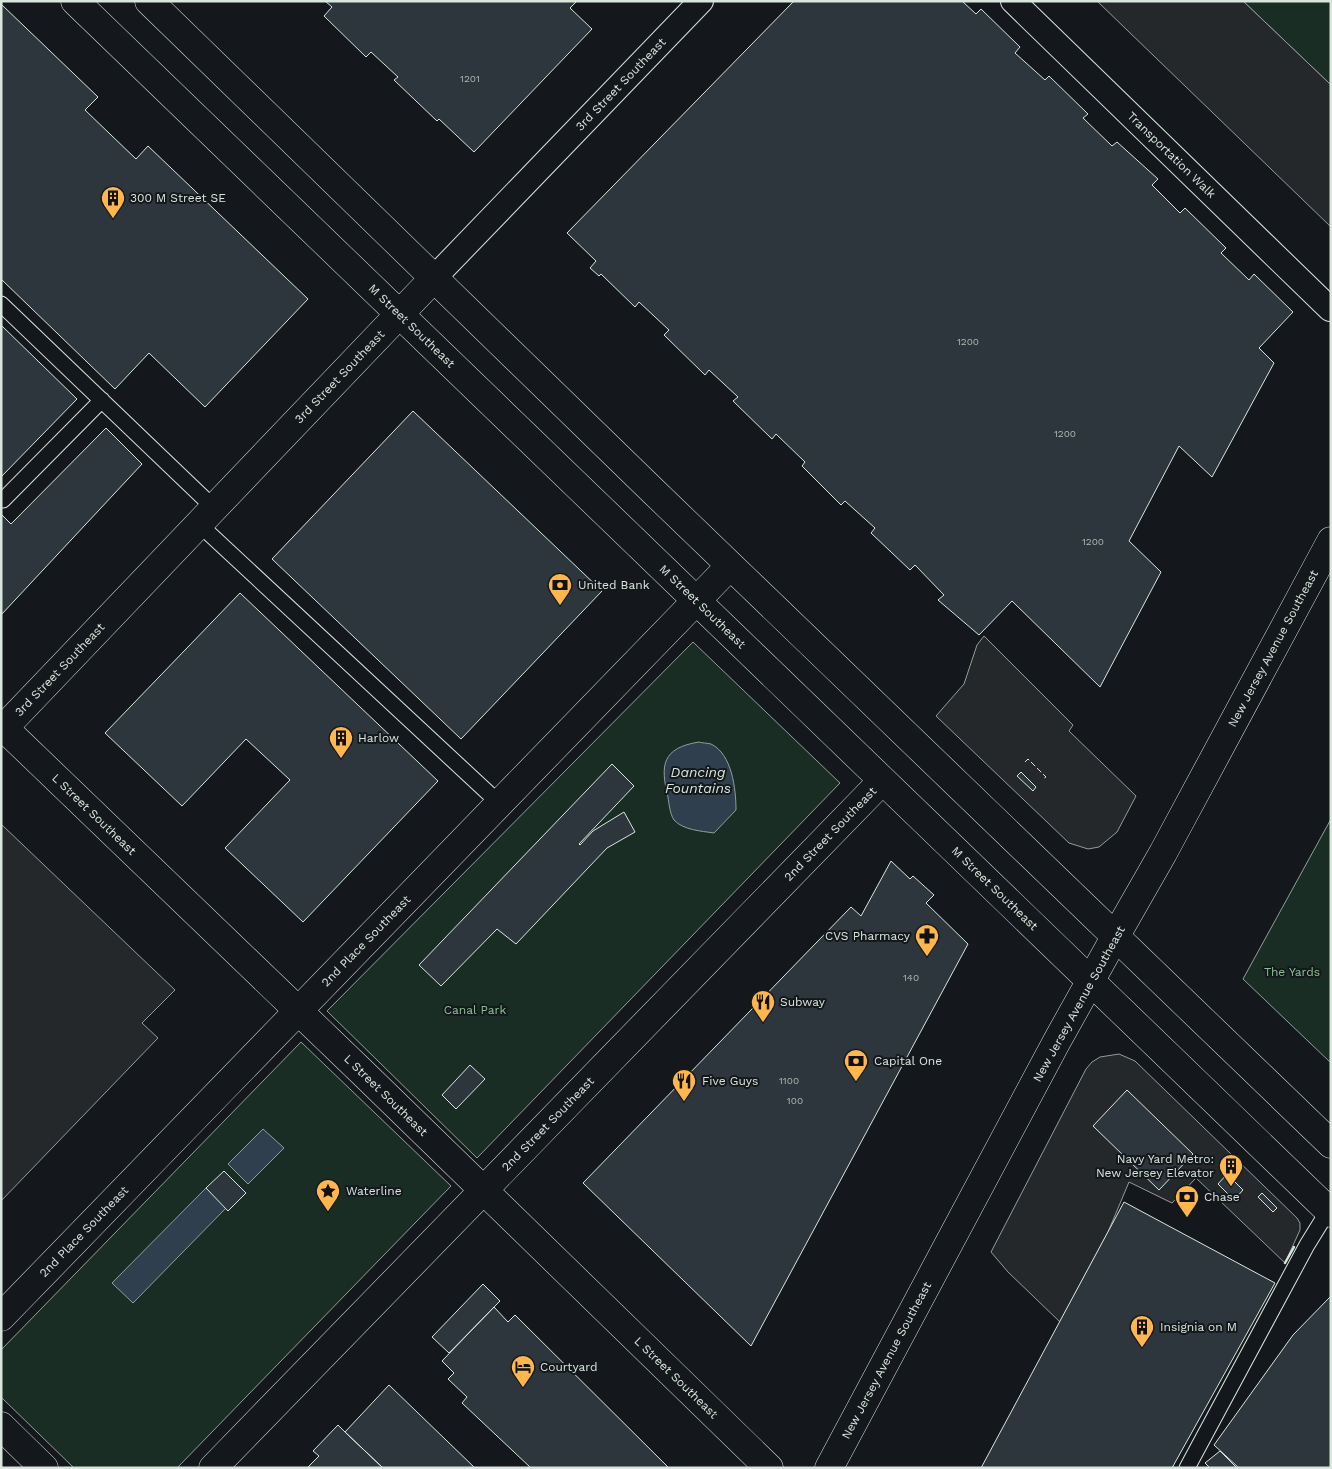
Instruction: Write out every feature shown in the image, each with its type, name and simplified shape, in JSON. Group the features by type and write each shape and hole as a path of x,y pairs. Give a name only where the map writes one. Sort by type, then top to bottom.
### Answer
{"street":[{"name":"M Street Southeast","path":"75,1 1330,1212"},
{"path":"149,1 730,566 1331,1144"},
{"name":"3rd Street Southeast","path":"2,728 700,1"},
{"name":"Transportation Walk","path":"1013,1 1330,309"},
{"name":"New Jersey Avenue Southeast","path":"829,1468 1052,1049 1163,852 1331,541"},
{"name":"2nd Place Southeast","path":"1,1317 730,566"},
{"name":"L Street Southeast","path":"2,728 298,1010 769,1468"},
{"name":"2nd Street Southeast","path":"213,1468 882,781"},
{"path":"1,1426 44,1468"}],"lane":[{"path":"1,304 102,400 207,516 499,803"},
{"path":"3,500 102,400"},
{"path":"1187,1468 1308,1245 1330,1212"}],"green space":[{"path":"1243,1 1331,1 1331,85"},
{"name":"Canal Park","path":"693,642 840,783 477,1158 327,1011"},
{"name":"The Yards","path":"1331,819 1331,1063 1243,979"},
{"path":"301,1042 451,1186 177,1468 74,1468 1,1397 1,1350"}],"shaded area":[{"path":"1097,1 1243,1 1331,85 1331,227"},
{"path":"984,636 1073,725 1069,731 1136,796 1117,832 1099,847 1088,849 1069,843 936,716 964,684 977,645"},
{"path":"1,824 175,990 142,1023 158,1038 1,1201"},
{"path":"1119,1054 1135,1061 1297,1218 1300,1223 1300,1230 1285,1263 1196,1178 1172,1203 1129,1182 1108,1232 1060,1322 1008,1272 991,1252 1086,1069 1100,1057"}],"water":[{"name":"Dancing Fountains","path":"699,742 711,744 724,756 734,783 736,810 714,833 687,828 674,820 664,776 667,760 671,754 677,749"},
{"path":"263,1129 284,1148 248,1184 228,1164"},
{"path":"206,1188 226,1208 133,1303 112,1283"}],"building":[{"path":"325,1 577,1 570,8 592,29 474,152 439,119 437,121 394,80 398,77 371,52 366,57 324,16 332,7"},
{"path":"794,1 962,1 976,14 981,9 1020,47 1015,53 1045,80 1049,76 1088,114 1083,118 1112,146 1117,142 1158,179 1152,185 1180,213 1185,208 1226,248 1221,253 1249,280 1254,274 1293,312 1259,348 1274,363 1212,477 1179,446 1129,541 1161,572 1100,687 1012,601 979,635 938,600 944,595 915,565 910,570 871,533 875,528 845,501 841,505 802,466 805,462 776,434 772,439 733,401 738,397 709,370 705,375 664,335 669,330 639,302 635,307 601,274 599,276 590,268 596,261 567,233"},
{"name":"300 M Street SE","path":"1,4 98,97 85,110 136,159 148,146 308,299 205,407 149,353 115,389 1,279"},
{"path":"1,325 77,399 1,477"},
{"path":"413,411 602,591 461,739 272,559"},
{"path":"106,428 142,464 1,615 1,514 11,524"},
{"name":"Harlow","path":"240,593 438,781 303,922 225,848 290,780 246,739 182,806 105,733"},
{"path":"612,764 634,786 579,844 593,831 624,812 635,832 607,848 516,944 497,929 441,986 419,965"},
{"path":"1021,772 1036,787 1033,791 1017,776"},
{"path":"891,861 910,879 913,876 934,895 926,903 968,944 751,1346 583,1183 851,907 861,916"},
{"path":"470,1065 485,1079 456,1109 442,1095"},
{"path":"1127,1090 1193,1154 1159,1190 1093,1126"},
{"path":"224,1171 246,1193 228,1211 206,1188"},
{"name":"Navy Yard Metro: New Jersey Elevator","path":"1227,1174 1243,1190 1234,1200 1218,1184"},
{"path":"1262,1193 1277,1208 1273,1212 1258,1197"},
{"name":"Insignia on M","path":"1124,1202 1275,1283 1172,1468 981,1468"},
{"path":"483,1284 500,1301 449,1353 432,1337"},
{"path":"1331,1296 1331,1468 1239,1468 1214,1445 1293,1335"},
{"name":"Courtyard","path":"494,1307 508,1322 515,1315 669,1468 531,1468 462,1403 467,1397 448,1379 454,1373 442,1361"},
{"path":"389,1385 475,1468 383,1468 345,1432"},
{"path":"338,1425 383,1468 307,1468 319,1456 313,1451"},
{"path":"1220,1451 1237,1468 1210,1468 1205,1463"}],"fence":[{"path":"1025,762 1028,759 1046,777 1043,779"}],"wall":[{"path":"1285,1263 1294,1247"}],"place":[{"name":"300 M Street SE","path":"113,219"},
{"name":"United Bank","path":"560,606"},
{"name":"Harlow","path":"341,759"},
{"name":"CVS Pharmacy","path":"927,957"},
{"name":"Subway","path":"763,1023"},
{"name":"Capital One","path":"856,1082"},
{"name":"Five Guys","path":"684,1102"},
{"name":"Navy Yard Metro: New Jersey Elevator","path":"1231,1187"},
{"name":"Waterline","path":"328,1212"},
{"name":"Chase","path":"1187,1218"},
{"name":"Insignia on M","path":"1142,1348"},
{"name":"Courtyard","path":"523,1388"}]}
